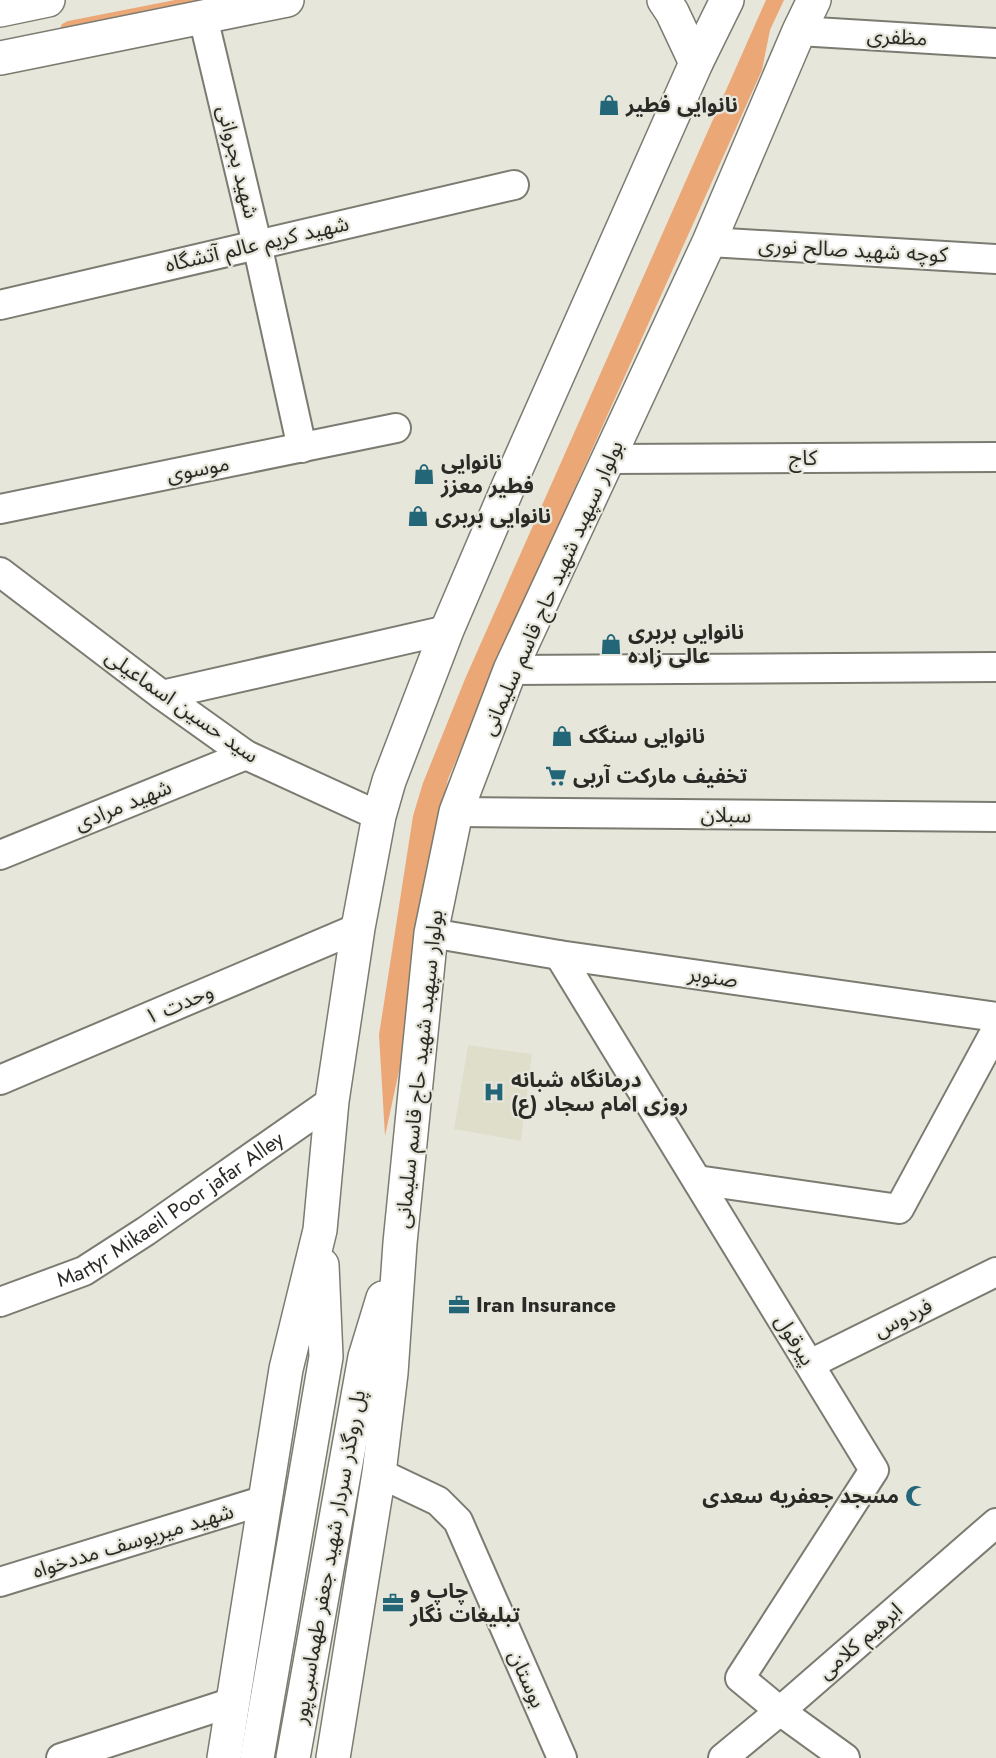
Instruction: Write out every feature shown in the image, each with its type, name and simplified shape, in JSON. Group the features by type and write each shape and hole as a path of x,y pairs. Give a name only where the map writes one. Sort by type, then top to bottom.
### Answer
{"main road":[{"path":"0,10 48,0"},
{"path":"0,58 287,0"},
{"path":"664,0 696,63"},
{"path":"224,1758 286,1369 320,1230 332,1101 358,928 379,816 389,781 447,630 509,485 696,63 728,0"},
{"name":"بولوار سپهبد شهید حاج قاسم سلیمانی","path":"400,1243 431,933 456,812 510,670 709,242 814,0"},
{"name":"پل روگذر سردار شهید جعفر طهماسبی‌پور","path":"257,1758 326,1357 320,1230"},
{"path":"333,1758 379,1473 391,1373 400,1243"},
{"name":"پل روگذر سردار شهید جعفر طهماسبی‌پور","path":"293,1758 365,1357 400,1243"}],"street":[{"name":"شهید بجروانی","path":"203,17 257,244 302,448"},
{"name":"مظفری","path":"799,31 996,43"},
{"name":"شهید کریم عالم آتشگاه","path":"0,305 514,185"},
{"name":"کوچه شهید صالح نوری","path":"709,242 996,259"},
{"name":"موسوی","path":"0,509 396,428"},
{"name":"کاج","path":"609,459 996,457"},
{"name":"سید حسین اسماعیلی","path":"0,572 162,695 246,755 379,816"},
{"path":"162,695 447,630"},
{"path":"510,670 996,667"},
{"name":"شهید مرادی","path":"0,855 246,755"},
{"name":"سبلان","path":"456,812 996,817"},
{"name":"وحدت ۱","path":"0,1080 358,928"},
{"name":"صنوبر","path":"431,933 559,955 996,1017"},
{"name":"پیرقول","path":"559,955 874,1470 740,1678 780,1711"},
{"path":"697,1180 899,1209 996,1030"},
{"name":"Martyr Mikaeil Poor jafar Alley","path":"0,1302 84,1271 146,1231 332,1101"},
{"name":"فردوس","path":"810,1364 996,1272"},
{"name":"بوستان","path":"379,1473 438,1501 458,1521 562,1758"},
{"name":"شهید میریوسف مددخواه","path":"0,1582 265,1500"},
{"name":"ابرهیم کلامی","path":"723,1758 996,1523"},
{"path":"62,1758 233,1702"},
{"path":"780,1711 845,1758"}],"shaded area":[{"path":"175,0 226,0 59,31 62,24 68,21"},
{"path":"766,0 784,0 770,30 762,70 556,530 448,779 428,873 408,1029 385,1136 379,1035 413,816 423,783 465,679"},
{"name":"درمانگاه شبانه روزی امام سجاد (ع)","path":"468,1045 532,1054 521,1141 454,1129"}],"place":[{"name":"نانوایی فطیر","path":"609,105"},
{"name":"نانوایی فطیر معزز","path":"424,474"},
{"name":"نانوایی بربری","path":"418,516"},
{"name":"نانوایی بربری عالی زاده","path":"611,644"},
{"name":"نانوایی سنگک","path":"562,736"},
{"name":"تخفیف مارکت آربی","path":"556,776"},
{"name":"درمانگاه شبانه روزی امام سجاد (ع)","path":"494,1092"},
{"name":"Iran Insurance","path":"459,1305"},
{"name":"مسجد جعفریه سعدی","path":"916,1496"},
{"name":"چاپ و تبلیغات نگار","path":"393,1603"}]}
